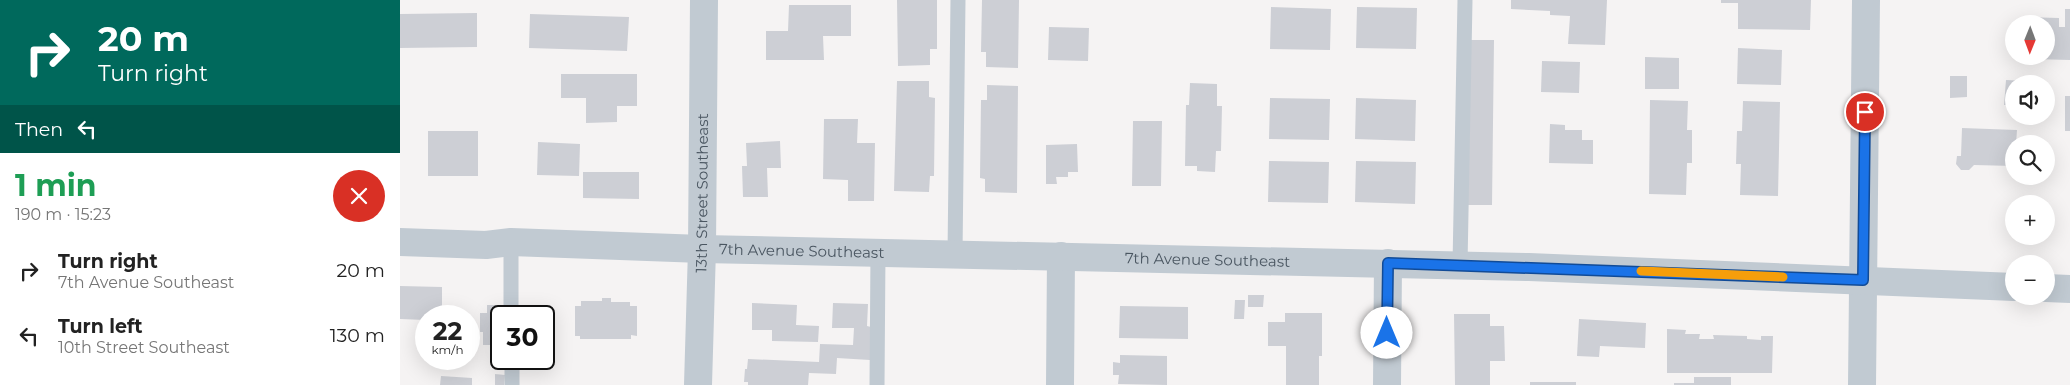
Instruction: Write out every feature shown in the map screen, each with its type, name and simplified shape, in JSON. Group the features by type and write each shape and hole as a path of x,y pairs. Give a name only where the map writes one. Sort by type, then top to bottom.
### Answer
{"street":[{"name":"13th Street Southeast","path":"698,385 702,249 704,0"},
{"path":"1862,385 1866,0"},
{"name":"7th Avenue Southeast","path":"400,242 486,245 511,242 702,249 1388,263 2005,287"},
{"path":"1060,385 1061,256"},
{"path":"1387,385 1388,263"},
{"path":"2055,288 2070,289"}],"lane":[{"path":"955,254 958,0"},
{"path":"1460,265 1465,0"},
{"path":"511,242 511,305"},
{"path":"877,385 878,252"},
{"path":"512,370 512,385"}],"building":[{"path":"897,0 937,0 937,49 930,49 930,65 898,66"},
{"path":"982,0 1019,0 1018,68 986,67 986,52 981,52"},
{"path":"1511,0 1607,0 1605,45 1568,44 1570,16 1550,15 1550,11 1511,9"},
{"path":"1721,0 1811,0 1810,30 1738,29 1738,3 1721,3"},
{"path":"789,5 851,5 851,36 823,36 824,60 766,60 766,31 788,31"},
{"path":"1271,7 1331,9 1330,50 1270,49"},
{"path":"1357,7 1417,8 1416,49 1356,48"},
{"path":"2065,9 2070,9 2070,60 2055,60 2055,18 2059,18 2059,27 2065,27"},
{"path":"477,13 477,47 400,48 400,14"},
{"path":"530,14 629,17 627,51 529,48"},
{"path":"1049,27 1089,28 1088,61 1048,60"},
{"path":"1469,40 1494,40 1492,205 1466,205"},
{"path":"1738,48 1782,50 1781,85 1737,84"},
{"path":"1645,57 1679,58 1679,89 1645,89"},
{"path":"1542,61 1580,62 1579,93 1541,92"},
{"path":"561,74 637,74 637,106 617,106 617,122 586,123 586,98 561,98"},
{"path":"1950,76 1967,76 1967,97 1950,98"},
{"path":"897,81 929,81 929,97 935,98 934,176 930,176 929,192 894,191"},
{"path":"1190,83 1217,84 1217,106 1222,106 1221,151 1216,151 1215,172 1197,171 1197,166 1185,166 1186,105 1189,105"},
{"path":"987,85 1018,86 1017,193 985,192 985,179 980,178 981,100 987,100"},
{"path":"2065,96 2070,96 2070,131 2065,131"},
{"path":"1270,98 1330,99 1329,140 1269,139"},
{"path":"1356,98 1416,100 1415,141 1355,139"},
{"path":"1650,100 1688,101 1687,130 1692,130 1692,163 1687,163 1686,195 1649,194"},
{"path":"1743,101 1780,102 1778,196 1740,195 1741,164 1736,164 1737,131 1742,131"},
{"path":"824,119 858,119 857,143 875,143 874,201 848,201 848,180 823,179"},
{"path":"1133,121 1162,121 1161,186 1132,186"},
{"path":"1550,124 1565,125 1565,130 1582,130 1582,140 1593,140 1593,164 1549,163"},
{"path":"1962,128 2017,130 2017,135 2005,135 2005,166 1974,165 1969,170 1961,170 1956,164 1957,156 1961,156"},
{"path":"428,131 478,131 478,176 428,176"},
{"path":"780,141 781,168 767,168 768,197 743,197 742,166 747,166 746,143"},
{"path":"538,142 580,144 579,176 537,175"},
{"path":"1077,144 1078,172 1068,172 1068,177 1056,177 1057,184 1046,184 1046,145"},
{"path":"1269,161 1329,162 1328,203 1268,202"},
{"path":"1356,161 1416,162 1415,204 1355,202"},
{"path":"583,172 639,172 639,199 583,198"},
{"path":"400,286 442,287 442,305 415,305 415,320 400,319"},
{"path":"1248,295 1264,295 1263,307 1248,307"},
{"path":"602,298 611,298 611,302 630,302 630,306 637,306 637,336 631,335 631,339 580,339 580,336 575,336 575,306 581,306 581,301 602,301"},
{"path":"1235,300 1245,300 1244,319 1234,319"},
{"path":"752,303 797,305 796,325 819,326 818,342 772,341 772,330 752,330"},
{"path":"833,303 868,304 867,326 871,327 870,360 837,358 836,374 809,373 808,385 748,385 748,382 744,382 748,359 819,362 820,344 853,345 854,328 832,328"},
{"path":"487,305 490,305 490,345 483,345 483,332 480,332 480,313 487,313"},
{"path":"1120,306 1188,307 1188,339 1119,338"},
{"path":"1285,313 1322,313 1322,356 1319,356 1319,385 1286,385 1286,346 1268,346 1268,322 1285,322"},
{"path":"1454,314 1490,314 1490,326 1504,326 1505,361 1490,361 1490,385 1455,385"},
{"path":"1579,319 1646,323 1645,348 1600,346 1599,357 1577,356"},
{"path":"1667,329 1686,330 1685,334 1700,334 1699,339 1714,339 1713,335 1747,336 1747,339 1761,340 1761,336 1773,336 1772,373 1667,373"},
{"path":"1120,355 1167,356 1167,385 1118,384 1119,375 1113,375 1113,362 1120,363"},
{"path":"495,374 505,375 504,385 495,385"},
{"path":"441,376 472,378 472,385 440,385"},
{"path":"1694,377 1731,377 1731,385 1674,385 1674,383 1694,383"},
{"path":"1530,382 1576,382 1576,385 1530,385"}],"slow traffic":[{"path":"1641,271 1783,277"}],"route":[{"path":"1387,333 1388,263 1863,280 1865,245 1865,112"}]}
